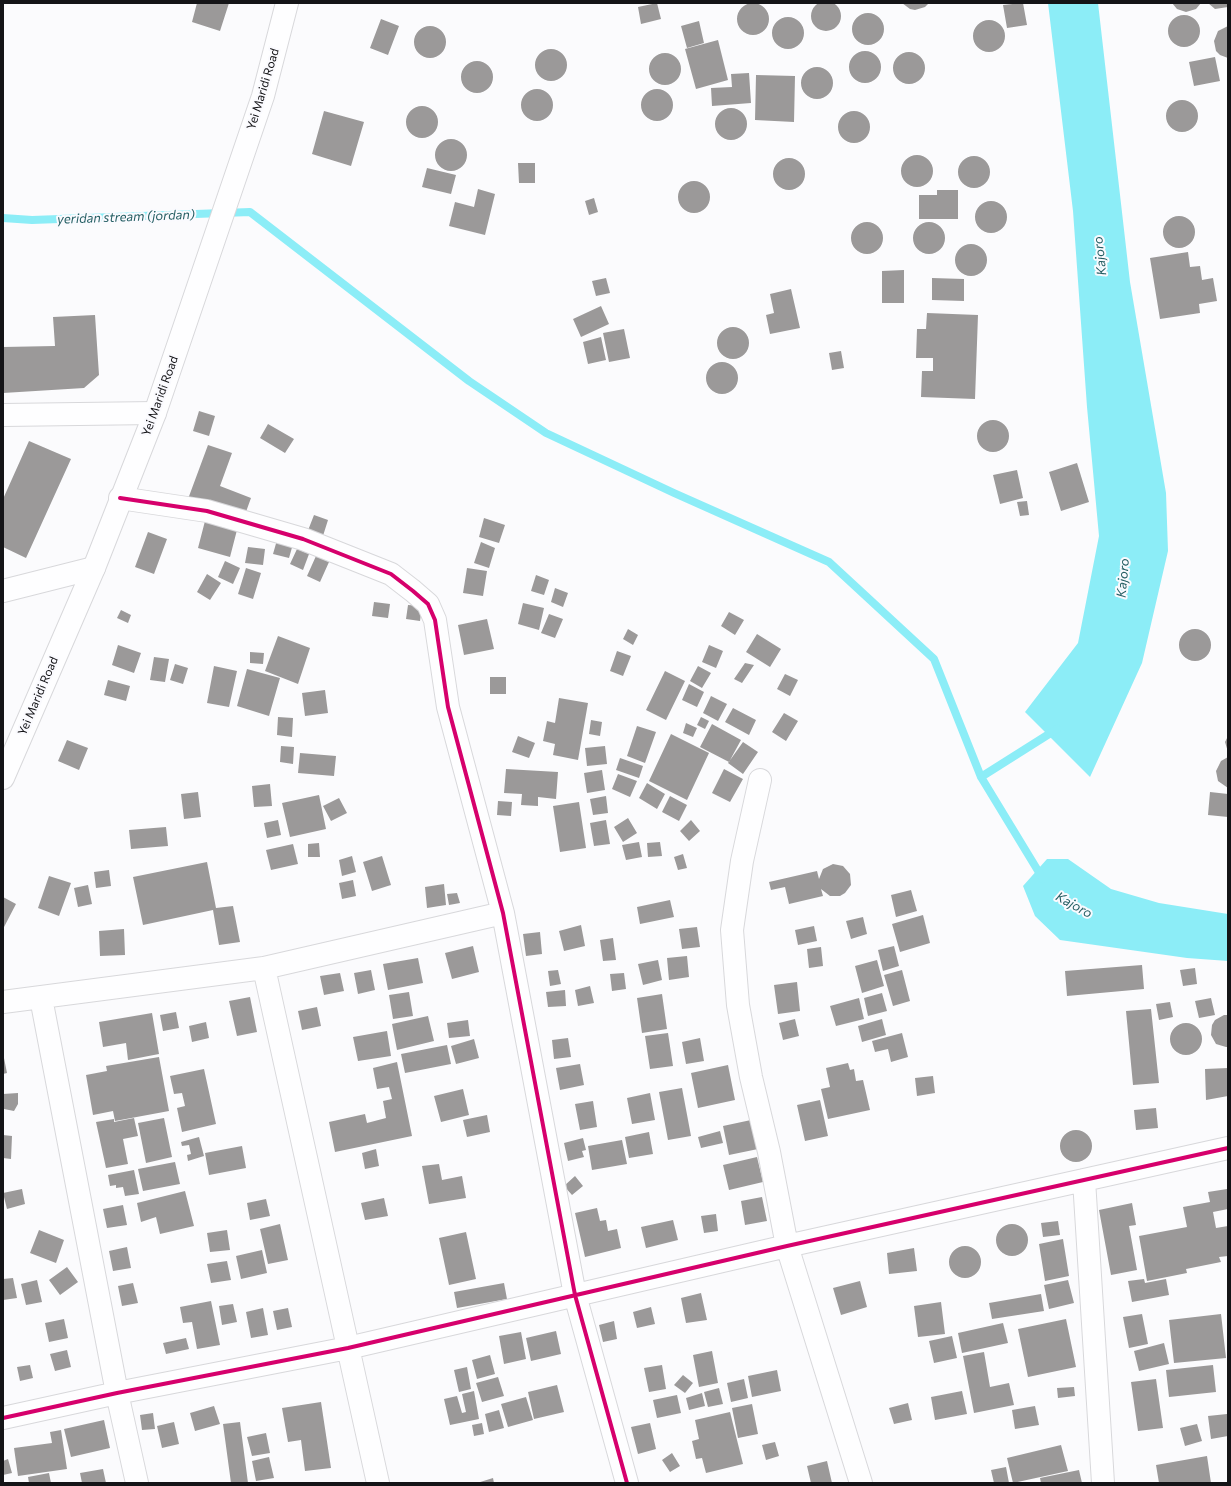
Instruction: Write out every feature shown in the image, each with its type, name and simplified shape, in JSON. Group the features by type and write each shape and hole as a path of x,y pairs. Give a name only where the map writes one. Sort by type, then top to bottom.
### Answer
{"street":[{"name":"Yei Maridi Road","path":"3,778 94,568 120,498 155,413 263,96 288,3"},
{"path":"3,415 155,413"},
{"path":"120,498 207,512 303,538 391,574 414,591 428,604 435,620 452,721 503,913 575,1295 627,1483"},
{"path":"3,591 94,568"},
{"path":"760,780 742,861 732,930 738,1005 751,1077 769,1152 787,1246 860,1483"},
{"path":"3,1002 264,968 503,913"},
{"path":"264,968 378,1483"},
{"path":"41,998 117,1393 137,1483"},
{"path":"3,1418 117,1393 348,1348 787,1246 1228,1148"},
{"path":"1084,1180 1103,1483"}],"water":[{"path":"1048,3 1098,3 1130,282 1166,493 1168,551 1142,663 1090,777 1025,712 1078,643 1099,536 1087,407 1073,211"},
{"path":"1047,859 1068,859 1111,889 1159,903 1228,914 1228,961 1187,958 1060,940 1035,916 1023,886"}],"building":[{"path":"826,1 837,5 841,16 837,27 826,31 815,27 811,16 815,5"},
{"path":"197,3 229,3 220,31 192,22"},
{"path":"657,3 661,19 641,24 638,7"},
{"path":"750,3 756,3 766,10 769,19 768,25 762,32 756,35 750,35 740,28 737,22 737,16 744,6"},
{"path":"902,3 929,3 925,7 915,10 910,9"},
{"path":"1023,3 1027,25 1007,28 1003,5"},
{"path":"1172,3 1201,3 1196,9 1186,12 1177,9"},
{"path":"1208,3 1228,3 1228,7 1215,9"},
{"path":"865,13 871,13 881,20 884,29 883,35 877,42 871,45 865,45 855,38 852,32 852,26 859,16"},
{"path":"1181,15 1187,15 1197,22 1200,31 1199,37 1193,44 1187,47 1181,47 1171,40 1168,34 1168,28 1175,18"},
{"path":"785,17 791,17 801,24 804,33 803,39 797,46 791,49 785,49 775,42 772,36 772,30 779,20"},
{"path":"381,19 399,26 388,55 370,48"},
{"path":"986,20 992,20 1002,27 1005,36 1004,42 998,49 992,52 986,52 976,45 973,39 973,33 980,23"},
{"path":"699,21 704,43 687,48 681,26"},
{"path":"427,26 433,26 443,33 446,42 445,48 439,55 433,58 427,58 417,51 414,45 414,39 421,29"},
{"path":"1228,26 1228,58 1220,55 1216,51 1214,41 1218,31"},
{"path":"718,40 728,80 696,89 685,49"},
{"path":"548,49 554,49 564,56 567,65 566,71 560,78 554,81 548,81 538,74 535,68 535,62 542,52"},
{"path":"862,51 868,51 878,58 881,67 880,73 874,80 868,83 862,83 852,76 849,70 849,64 856,54"},
{"path":"906,52 912,52 922,59 925,68 924,74 918,81 912,84 906,84 896,77 893,71 893,65 900,55"},
{"path":"662,53 668,53 678,60 681,69 680,75 674,82 668,85 662,85 652,78 649,72 649,66 656,56"},
{"path":"1215,57 1220,81 1194,86 1189,62"},
{"path":"474,61 480,61 490,68 493,77 492,83 486,90 480,93 474,93 464,86 461,80 461,74 468,64"},
{"path":"814,67 820,67 830,74 833,83 832,89 826,96 820,99 814,99 804,92 801,86 801,80 808,70"},
{"path":"749,73 751,103 712,106 711,88 732,87 731,74"},
{"path":"756,75 795,76 794,122 755,120"},
{"path":"534,89 540,89 550,96 553,105 552,111 546,118 540,121 534,121 524,114 521,108 521,102 528,92"},
{"path":"654,89 660,89 670,96 673,105 672,111 666,118 660,121 654,121 644,114 641,108 641,102 648,92"},
{"path":"1179,100 1185,100 1195,107 1198,116 1197,122 1191,129 1185,132 1179,132 1169,125 1166,119 1166,113 1173,103"},
{"path":"419,106 425,106 435,113 438,122 437,128 431,135 425,138 419,138 409,131 406,125 406,119 413,109"},
{"path":"728,108 734,108 744,115 747,124 746,130 740,137 734,140 728,140 718,133 715,127 715,121 722,111"},
{"path":"324,111 364,122 351,166 312,154"},
{"path":"851,111 857,111 867,118 870,127 869,133 863,140 857,143 851,143 841,136 838,130 838,124 845,114"},
{"path":"448,139 454,139 464,146 467,155 466,161 460,168 454,171 448,171 438,164 435,158 435,152 442,142"},
{"path":"914,155 920,155 930,162 933,171 932,177 926,184 920,187 914,187 904,180 901,174 901,168 908,158"},
{"path":"971,156 977,156 987,163 990,172 989,178 983,185 977,188 971,188 961,181 958,175 958,169 965,159"},
{"path":"786,158 792,158 802,165 805,174 804,180 798,187 792,190 786,190 776,183 773,177 773,171 780,161"},
{"path":"518,163 535,163 535,183 519,183"},
{"path":"427,168 456,175 451,194 422,187"},
{"path":"691,181 697,181 707,188 710,197 709,203 703,210 697,213 691,213 681,206 678,200 678,194 685,184"},
{"path":"478,189 495,194 485,235 449,226 455,202 474,207"},
{"path":"937,190 958,190 958,219 919,219 919,195 937,195"},
{"path":"594,198 598,212 589,215 585,201"},
{"path":"988,201 994,201 1004,208 1007,217 1006,223 1000,230 994,233 988,233 978,226 975,220 975,214 982,204"},
{"path":"1176,216 1182,216 1192,223 1195,232 1194,238 1188,245 1182,248 1176,248 1166,241 1163,235 1163,229 1170,219"},
{"path":"864,222 870,222 880,229 883,238 882,244 876,251 870,254 864,254 854,247 851,241 851,235 858,225"},
{"path":"926,222 932,222 942,229 945,238 944,244 938,251 932,254 926,254 916,247 913,241 913,235 920,225"},
{"path":"968,244 974,244 984,251 987,260 986,266 980,273 974,276 968,276 958,269 955,263 955,257 962,247"},
{"path":"1188,252 1190,267 1200,266 1202,280 1213,278 1217,301 1199,304 1200,313 1160,319 1150,258"},
{"path":"904,270 904,303 882,303 882,271"},
{"path":"606,278 610,293 596,296 592,281"},
{"path":"932,278 964,279 964,301 932,300"},
{"path":"791,289 800,328 770,334 766,315 774,313 770,294"},
{"path":"601,306 609,324 581,337 573,319"},
{"path":"927,313 978,315 975,399 921,397 922,371 933,371 933,358 916,358 917,329 926,329"},
{"path":"95,315 99,375 84,388 3,393 3,347 55,346 53,317"},
{"path":"730,327 736,327 746,334 749,343 748,349 742,356 736,359 730,359 720,352 717,346 717,340 724,330"},
{"path":"624,329 630,358 609,362 603,333"},
{"path":"601,337 606,360 588,364 583,342"},
{"path":"841,351 844,368 832,370 829,353"},
{"path":"719,362 725,362 735,369 738,378 737,384 731,391 725,394 719,394 709,387 706,381 706,375 713,365"},
{"path":"199,411 215,416 209,436 193,431"},
{"path":"990,420 996,420 1006,427 1009,436 1008,442 1002,449 996,452 990,452 980,445 977,439 977,433 984,423"},
{"path":"268,424 294,439 285,453 260,438"},
{"path":"29,441 71,459 26,558 3,547 3,499"},
{"path":"208,445 232,453 220,486 251,498 243,520 188,499"},
{"path":"1077,463 1089,502 1061,511 1049,472"},
{"path":"1017,470 1023,498 1000,504 993,475"},
{"path":"1027,501 1029,515 1020,516 1017,502"},
{"path":"314,515 328,520 322,539 307,533"},
{"path":"484,518 505,525 499,543 479,537"},
{"path":"205,521 237,530 230,557 198,548"},
{"path":"148,532 167,539 154,574 135,567"},
{"path":"277,540 293,544 289,558 273,554"},
{"path":"481,542 495,548 489,568 474,563"},
{"path":"248,547 265,549 263,565 245,563"},
{"path":"297,549 309,554 303,570 290,564"},
{"path":"316,556 329,562 320,582 307,576"},
{"path":"225,561 240,568 233,584 218,577"},
{"path":"246,568 261,573 253,599 238,594"},
{"path":"467,568 487,571 483,596 463,593"},
{"path":"207,574 221,583 210,600 197,592"},
{"path":"536,575 549,580 544,595 531,591"},
{"path":"555,588 568,593 563,607 551,602"},
{"path":"374,602 390,604 388,618 372,616"},
{"path":"523,603 544,608 539,630 518,624"},
{"path":"408,605 422,606 420,621 406,619"},
{"path":"121,610 131,615 128,623 117,618"},
{"path":"729,612 744,620 735,635 721,626"},
{"path":"549,614 563,619 555,638 541,633"},
{"path":"487,619 494,649 464,655 458,625"},
{"path":"628,629 638,635 633,645 623,639"},
{"path":"1192,629 1198,629 1208,636 1211,645 1210,651 1204,658 1198,661 1192,661 1182,654 1179,648 1179,642 1186,632"},
{"path":"757,634 781,649 770,667 746,652"},
{"path":"278,636 310,648 298,684 265,671"},
{"path":"118,645 141,653 134,673 112,665"},
{"path":"709,645 723,651 716,668 702,662"},
{"path":"617,651 631,656 623,676 610,671"},
{"path":"250,652 264,653 263,664 250,663"},
{"path":"154,657 169,659 165,682 150,680"},
{"path":"745,663 754,665 742,683 734,679"},
{"path":"175,664 188,668 183,684 170,680"},
{"path":"214,666 237,671 229,707 207,703"},
{"path":"698,666 711,673 702,688 690,681"},
{"path":"247,669 280,678 269,716 237,706"},
{"path":"665,671 685,681 666,720 646,710"},
{"path":"785,674 798,680 790,696 777,689"},
{"path":"490,677 506,677 506,694 490,694"},
{"path":"108,680 130,686 126,701 104,695"},
{"path":"689,684 704,692 697,707 682,700"},
{"path":"325,690 328,713 305,716 302,693"},
{"path":"711,696 727,704 718,721 703,713"},
{"path":"559,698 588,703 578,760 553,755 555,744 543,741 547,721 555,723"},
{"path":"733,708 756,720 749,735 725,722"},
{"path":"784,713 798,721 786,741 772,732"},
{"path":"278,717 293,718 292,737 277,735"},
{"path":"701,717 709,721 705,729 697,725"},
{"path":"591,720 602,722 600,736 589,734"},
{"path":"686,723 697,728 693,737 683,733"},
{"path":"712,724 741,740 729,762 700,747"},
{"path":"637,726 656,732 645,763 627,756"},
{"path":"671,734 709,753 687,800 649,781"},
{"path":"518,736 535,743 529,758 512,752"},
{"path":"1228,736 1228,752 1225,742"},
{"path":"67,740 88,748 79,770 58,761"},
{"path":"743,742 758,752 743,774 728,763"},
{"path":"281,746 294,747 293,764 280,762"},
{"path":"605,746 607,764 587,766 585,748"},
{"path":"300,753 336,756 334,776 298,773"},
{"path":"1228,757 1228,788 1218,781 1216,771 1221,761"},
{"path":"620,758 643,766 639,778 616,770"},
{"path":"506,769 558,772 556,799 538,797 538,806 521,805 522,794 504,793"},
{"path":"724,769 743,779 730,802 712,793"},
{"path":"602,770 605,790 587,793 584,773"},
{"path":"618,774 637,781 630,797 612,789"},
{"path":"647,783 665,794 657,809 639,798"},
{"path":"270,784 272,806 254,807 252,786"},
{"path":"198,792 201,817 184,819 181,794"},
{"path":"1210,792 1228,794 1228,817 1208,815"},
{"path":"319,795 326,829 290,837 282,803"},
{"path":"606,796 608,813 593,815 590,799"},
{"path":"670,796 687,805 679,821 662,812"},
{"path":"339,798 347,813 331,821 323,806"},
{"path":"498,801 512,802 511,816 497,815"},
{"path":"579,802 586,848 560,852 553,806"},
{"path":"628,818 637,833 623,842 614,827"},
{"path":"278,820 281,835 267,838 264,823"},
{"path":"606,820 610,844 594,846 590,823"},
{"path":"691,820 700,831 689,841 680,831"},
{"path":"166,827 168,846 131,849 129,830"},
{"path":"639,842 642,857 626,860 622,845"},
{"path":"660,842 662,856 648,857 647,843"},
{"path":"319,843 320,857 308,857 308,844"},
{"path":"293,844 298,864 271,870 266,850"},
{"path":"683,854 687,868 678,870 674,857"},
{"path":"352,856 356,872 342,876 339,860"},
{"path":"382,856 391,885 372,891 363,862"},
{"path":"207,862 216,908 233,906 240,942 219,945 213,910 143,925 133,877"},
{"path":"833,864 843,866 850,874 851,885 845,893 840,896 830,896 821,889 823,896 789,904 785,887 771,890 769,882 817,871 819,879 823,869"},
{"path":"109,870 111,886 96,888 94,872"},
{"path":"49,876 71,883 59,916 38,908"},
{"path":"353,880 356,896 342,899 339,883"},
{"path":"444,884 446,905 427,908 425,887"},
{"path":"88,885 92,904 78,907 74,888"},
{"path":"911,890 917,911 896,917 891,895"},
{"path":"457,893 460,903 449,905 447,894"},
{"path":"3,897 16,904 3,929"},
{"path":"670,900 674,917 640,924 637,907"},
{"path":"923,915 930,943 900,952 892,924"},
{"path":"863,917 867,934 851,939 846,921"},
{"path":"581,925 585,946 564,951 559,931"},
{"path":"814,926 817,941 798,945 795,930"},
{"path":"697,927 700,947 682,949 679,929"},
{"path":"124,929 125,955 100,956 99,931"},
{"path":"540,932 542,954 526,956 523,934"},
{"path":"613,938 616,960 603,961 600,940"},
{"path":"473,946 479,972 452,979 445,953"},
{"path":"894,946 899,966 883,971 878,950"},
{"path":"821,947 823,966 809,968 807,949"},
{"path":"687,956 689,977 669,980 667,958"},
{"path":"418,958 423,983 388,990 383,964"},
{"path":"658,960 662,980 643,985 638,964"},
{"path":"877,960 884,986 862,993 855,966"},
{"path":"1142,965 1144,989 1067,996 1065,971"},
{"path":"1195,968 1197,984 1183,986 1180,970"},
{"path":"371,970 375,990 358,994 354,973"},
{"path":"558,970 561,984 550,986 548,971"},
{"path":"902,970 910,1001 893,1006 884,975"},
{"path":"340,973 344,991 324,995 320,976"},
{"path":"624,973 626,989 612,991 610,974"},
{"path":"797,982 800,1011 778,1014 774,985"},
{"path":"590,986 594,1003 578,1006 575,990"},
{"path":"565,990 566,1006 548,1007 546,992"},
{"path":"409,992 413,1016 393,1019 389,995"},
{"path":"882,993 887,1011 868,1016 864,998"},
{"path":"662,994 667,1029 642,1033 637,998"},
{"path":"250,997 257,1032 237,1036 229,1001"},
{"path":"859,998 864,1019 836,1026 830,1006"},
{"path":"1211,998 1215,1015 1199,1018 1195,1001"},
{"path":"1170,1002 1173,1017 1159,1020 1156,1004"},
{"path":"317,1007 321,1026 302,1030 298,1011"},
{"path":"1151,1009 1159,1083 1133,1085 1126,1011"},
{"path":"176,1012 179,1028 163,1031 160,1015"},
{"path":"152,1013 159,1054 128,1060 126,1043 103,1047 99,1022"},
{"path":"1224,1015 1228,1015 1228,1047 1216,1044 1211,1035 1212,1025 1215,1020"},
{"path":"428,1016 434,1041 397,1050 392,1024"},
{"path":"795,1019 799,1036 783,1040 779,1023"},
{"path":"882,1019 886,1035 862,1042 858,1026"},
{"path":"468,1020 470,1036 449,1038 447,1023"},
{"path":"206,1022 209,1038 192,1042 189,1026"},
{"path":"1183,1023 1189,1023 1199,1030 1202,1039 1201,1045 1195,1052 1189,1055 1183,1055 1173,1048 1170,1042 1170,1036 1177,1026"},
{"path":"387,1031 391,1056 358,1061 353,1037"},
{"path":"668,1033 673,1066 650,1069 645,1036"},
{"path":"902,1033 908,1057 891,1062 888,1049 875,1052 872,1041"},
{"path":"568,1038 571,1057 554,1059 552,1040"},
{"path":"700,1038 704,1061 686,1064 682,1042"},
{"path":"474,1039 479,1058 456,1064 451,1046"},
{"path":"447,1045 451,1064 405,1073 401,1054"},
{"path":"3,1053 7,1073 3,1074"},
{"path":"159,1057 169,1111 115,1121 113,1111 93,1115 86,1075 107,1071 106,1066"},
{"path":"397,1062 412,1136 335,1152 329,1122 365,1114 367,1123 386,1118 383,1101 392,1099 389,1087 377,1089 373,1068"},
{"path":"848,1063 850,1070 854,1069 856,1081 863,1080 870,1110 828,1119 821,1089 830,1087 826,1068"},
{"path":"580,1064 584,1085 560,1090 556,1068"},
{"path":"728,1065 735,1100 698,1108 691,1073"},
{"path":"1228,1068 1228,1096 1206,1100 1205,1069"},
{"path":"204,1069 216,1124 182,1132 177,1108 185,1106 182,1093 174,1094 170,1076"},
{"path":"933,1076 935,1093 917,1096 915,1078"},
{"path":"682,1088 691,1136 668,1140 659,1092"},
{"path":"463,1089 469,1115 441,1122 434,1096"},
{"path":"18,1093 18,1104 14,1111 4,1109 3,1094"},
{"path":"650,1093 655,1120 632,1124 627,1098"},
{"path":"820,1100 828,1136 805,1141 797,1105"},
{"path":"593,1101 597,1127 580,1130 575,1104"},
{"path":"1156,1108 1158,1128 1136,1130 1134,1110"},
{"path":"487,1115 490,1132 467,1137 463,1120"},
{"path":"134,1118 138,1136 123,1139 128,1164 106,1168 96,1122 114,1119 114,1122"},
{"path":"164,1118 172,1157 146,1163 138,1123"},
{"path":"751,1120 758,1149 729,1155 723,1126"},
{"path":"1073,1130 1079,1130 1089,1137 1092,1146 1091,1152 1085,1159 1079,1162 1073,1162 1063,1155 1060,1149 1060,1143 1067,1133"},
{"path":"720,1131 723,1143 701,1148 698,1137"},
{"path":"649,1132 653,1154 629,1158 625,1137"},
{"path":"3,1135 12,1136 11,1159 3,1158"},
{"path":"199,1137 204,1156 188,1161 187,1155 191,1154 189,1145 182,1146 181,1142"},
{"path":"583,1138 586,1150 582,1151 584,1157 568,1161 564,1143"},
{"path":"622,1140 627,1164 592,1170 588,1146"},
{"path":"242,1146 246,1168 209,1175 205,1153"},
{"path":"376,1149 379,1166 365,1169 362,1153"},
{"path":"757,1157 763,1182 729,1190 723,1165"},
{"path":"175,1162 180,1184 143,1191 138,1169"},
{"path":"439,1164 442,1180 462,1176 466,1198 429,1204 422,1166"},
{"path":"134,1170 139,1194 125,1196 123,1187 116,1188 116,1185 110,1186 108,1175"},
{"path":"575,1176 583,1186 572,1195 564,1186"},
{"path":"22,1189 25,1204 7,1209 3,1193"},
{"path":"1227,1189 1228,1209 1213,1212 1216,1228 1228,1226 1228,1256 1219,1257 1221,1262 1186,1269 1187,1273 1147,1281 1139,1236 1187,1227 1183,1207 1210,1202 1208,1192"},
{"path":"185,1191 194,1226 160,1234 156,1217 141,1222 137,1203"},
{"path":"762,1197 767,1221 745,1225 741,1201"},
{"path":"384,1198 388,1216 365,1220 361,1203"},
{"path":"266,1199 270,1216 250,1220 247,1203"},
{"path":"1132,1203 1136,1225 1129,1226 1137,1270 1111,1275 1099,1210"},
{"path":"123,1205 127,1225 107,1228 103,1209"},
{"path":"597,1208 600,1221 606,1220 608,1231 617,1229 621,1248 585,1257 575,1213"},
{"path":"716,1214 718,1231 704,1233 701,1216"},
{"path":"673,1220 678,1240 646,1248 641,1227"},
{"path":"1058,1221 1060,1235 1043,1237 1041,1223"},
{"path":"280,1224 288,1260 268,1264 260,1229"},
{"path":"1009,1224 1015,1224 1025,1231 1028,1240 1027,1246 1021,1253 1015,1256 1009,1256 999,1249 996,1243 996,1237 1003,1227"},
{"path":"39,1230 64,1240 56,1263 30,1253"},
{"path":"227,1230 230,1250 210,1252 207,1233"},
{"path":"466,1232 476,1279 449,1285 439,1238"},
{"path":"1063,1239 1069,1276 1045,1281 1039,1244"},
{"path":"962,1246 968,1246 978,1253 981,1262 980,1268 974,1275 968,1278 962,1278 952,1271 949,1265 949,1259 956,1249"},
{"path":"127,1247 131,1268 113,1271 109,1251"},
{"path":"914,1248 917,1271 889,1274 887,1253"},
{"path":"262,1250 267,1273 241,1279 236,1256"},
{"path":"227,1261 231,1280 211,1283 207,1264"},
{"path":"67,1267 78,1282 60,1295 49,1280"},
{"path":"13,1278 17,1298 3,1300 3,1279"},
{"path":"1144,1279 1145,1283 1166,1279 1169,1295 1132,1302 1128,1281"},
{"path":"37,1280 42,1302 26,1305 21,1284"},
{"path":"1068,1280 1074,1303 1049,1309 1044,1285"},
{"path":"860,1281 867,1307 841,1315 833,1288"},
{"path":"133,1283 138,1303 122,1306 118,1286"},
{"path":"504,1283 507,1299 457,1308 454,1292"},
{"path":"701,1293 707,1320 686,1323 681,1298"},
{"path":"1041,1294 1044,1311 992,1319 989,1303"},
{"path":"211,1301 220,1345 197,1349 192,1322 183,1323 180,1307"},
{"path":"941,1302 945,1334 918,1337 914,1306"},
{"path":"233,1304 237,1322 222,1325 219,1306"},
{"path":"651,1307 655,1324 637,1328 633,1312"},
{"path":"263,1308 268,1335 251,1338 246,1312"},
{"path":"288,1308 292,1327 277,1330 273,1311"},
{"path":"1142,1314 1148,1344 1129,1348 1123,1317"},
{"path":"1221,1314 1226,1358 1174,1363 1169,1320"},
{"path":"64,1319 68,1338 49,1342 45,1323"},
{"path":"1066,1319 1076,1367 1028,1377 1018,1329"},
{"path":"614,1321 617,1339 603,1342 599,1325"},
{"path":"1003,1323 1008,1343 962,1353 958,1333"},
{"path":"556,1331 561,1354 531,1361 526,1338"},
{"path":"521,1332 526,1359 504,1364 499,1336"},
{"path":"952,1336 957,1358 934,1363 929,1341"},
{"path":"186,1338 189,1349 166,1354 163,1343"},
{"path":"1164,1343 1169,1364 1139,1371 1134,1351"},
{"path":"67,1350 71,1367 55,1371 50,1354"},
{"path":"712,1351 718,1383 699,1387 693,1355"},
{"path":"984,1352 990,1387 1009,1383 1014,1405 974,1413 963,1356"},
{"path":"490,1355 495,1374 477,1379 472,1360"},
{"path":"30,1365 33,1378 20,1381 17,1367"},
{"path":"662,1365 666,1389 649,1392 644,1368"},
{"path":"1213,1365 1216,1392 1169,1397 1166,1370"},
{"path":"467,1367 471,1389 459,1392 454,1370"},
{"path":"777,1370 781,1391 752,1397 748,1376"},
{"path":"683,1375 693,1383 685,1393 674,1385"},
{"path":"498,1377 504,1396 482,1402 476,1383"},
{"path":"744,1379 748,1398 731,1402 727,1383"},
{"path":"1156,1379 1163,1428 1138,1431 1131,1382"},
{"path":"557,1385 564,1412 534,1419 528,1392"},
{"path":"1074,1387 1075,1396 1058,1398 1057,1388"},
{"path":"719,1388 723,1404 708,1407 704,1392"},
{"path":"474,1391 479,1419 450,1425 444,1399 457,1396 462,1413 466,1412 462,1394"},
{"path":"962,1391 967,1414 935,1420 931,1397"},
{"path":"702,1393 705,1406 689,1410 686,1398"},
{"path":"677,1395 681,1413 657,1418 653,1400"},
{"path":"526,1397 533,1420 508,1427 501,1404"},
{"path":"321,1402 331,1468 305,1471 301,1440 288,1442 282,1408"},
{"path":"908,1403 912,1420 894,1424 889,1408"},
{"path":"752,1404 758,1434 738,1438 732,1408"},
{"path":"214,1406 220,1424 195,1431 190,1413"},
{"path":"1035,1406 1039,1425 1015,1429 1012,1410"},
{"path":"499,1410 504,1428 489,1432 485,1414"},
{"path":"730,1412 743,1464 706,1473 702,1458 696,1459 692,1441 699,1439 695,1420"},
{"path":"153,1413 155,1429 142,1430 140,1415"},
{"path":"1227,1414 1228,1436 1211,1439 1208,1416"},
{"path":"104,1420 110,1448 71,1457 64,1429"},
{"path":"174,1422 179,1444 162,1448 157,1426"},
{"path":"240,1422 248,1483 231,1483 223,1424"},
{"path":"482,1423 484,1434 474,1436 472,1425"},
{"path":"650,1423 656,1449 638,1454 631,1427"},
{"path":"1197,1424 1202,1441 1185,1446 1180,1428"},
{"path":"61,1430 67,1469 18,1476 14,1448 52,1443 50,1432"},
{"path":"266,1433 270,1453 252,1456 247,1437"},
{"path":"775,1442 779,1456 766,1460 762,1445"},
{"path":"1061,1445 1068,1471 1013,1483 1007,1458"},
{"path":"672,1453 680,1466 670,1472 662,1460"},
{"path":"1207,1456 1211,1483 1159,1483 1156,1465"},
{"path":"269,1457 274,1478 256,1481 252,1461"},
{"path":"8,1459 12,1473 3,1475 3,1461"},
{"path":"827,1461 832,1483 811,1483 807,1466"},
{"path":"1006,1467 1009,1483 994,1483 991,1470"},
{"path":"103,1469 106,1483 82,1483 80,1473"},
{"path":"1079,1470 1082,1483 1041,1483 1040,1478"},
{"path":"49,1473 51,1483 29,1483 28,1477"},
{"path":"493,1478 494,1483 477,1483"}],"waterway":[{"name":"yeridan stream (jordan)","path":"3,218 32,220 250,212 469,381 546,433 674,493 829,562 934,659 981,777 1043,879"},
{"name":"Kajoro","path":"981,777 1057,729"}],"cycle path":[{"path":"120,498 207,511 303,539 391,574 428,604 435,620 448,707 503,913 575,1295 627,1483"},
{"path":"3,1418 117,1393 348,1348 787,1246 1228,1148"}]}
